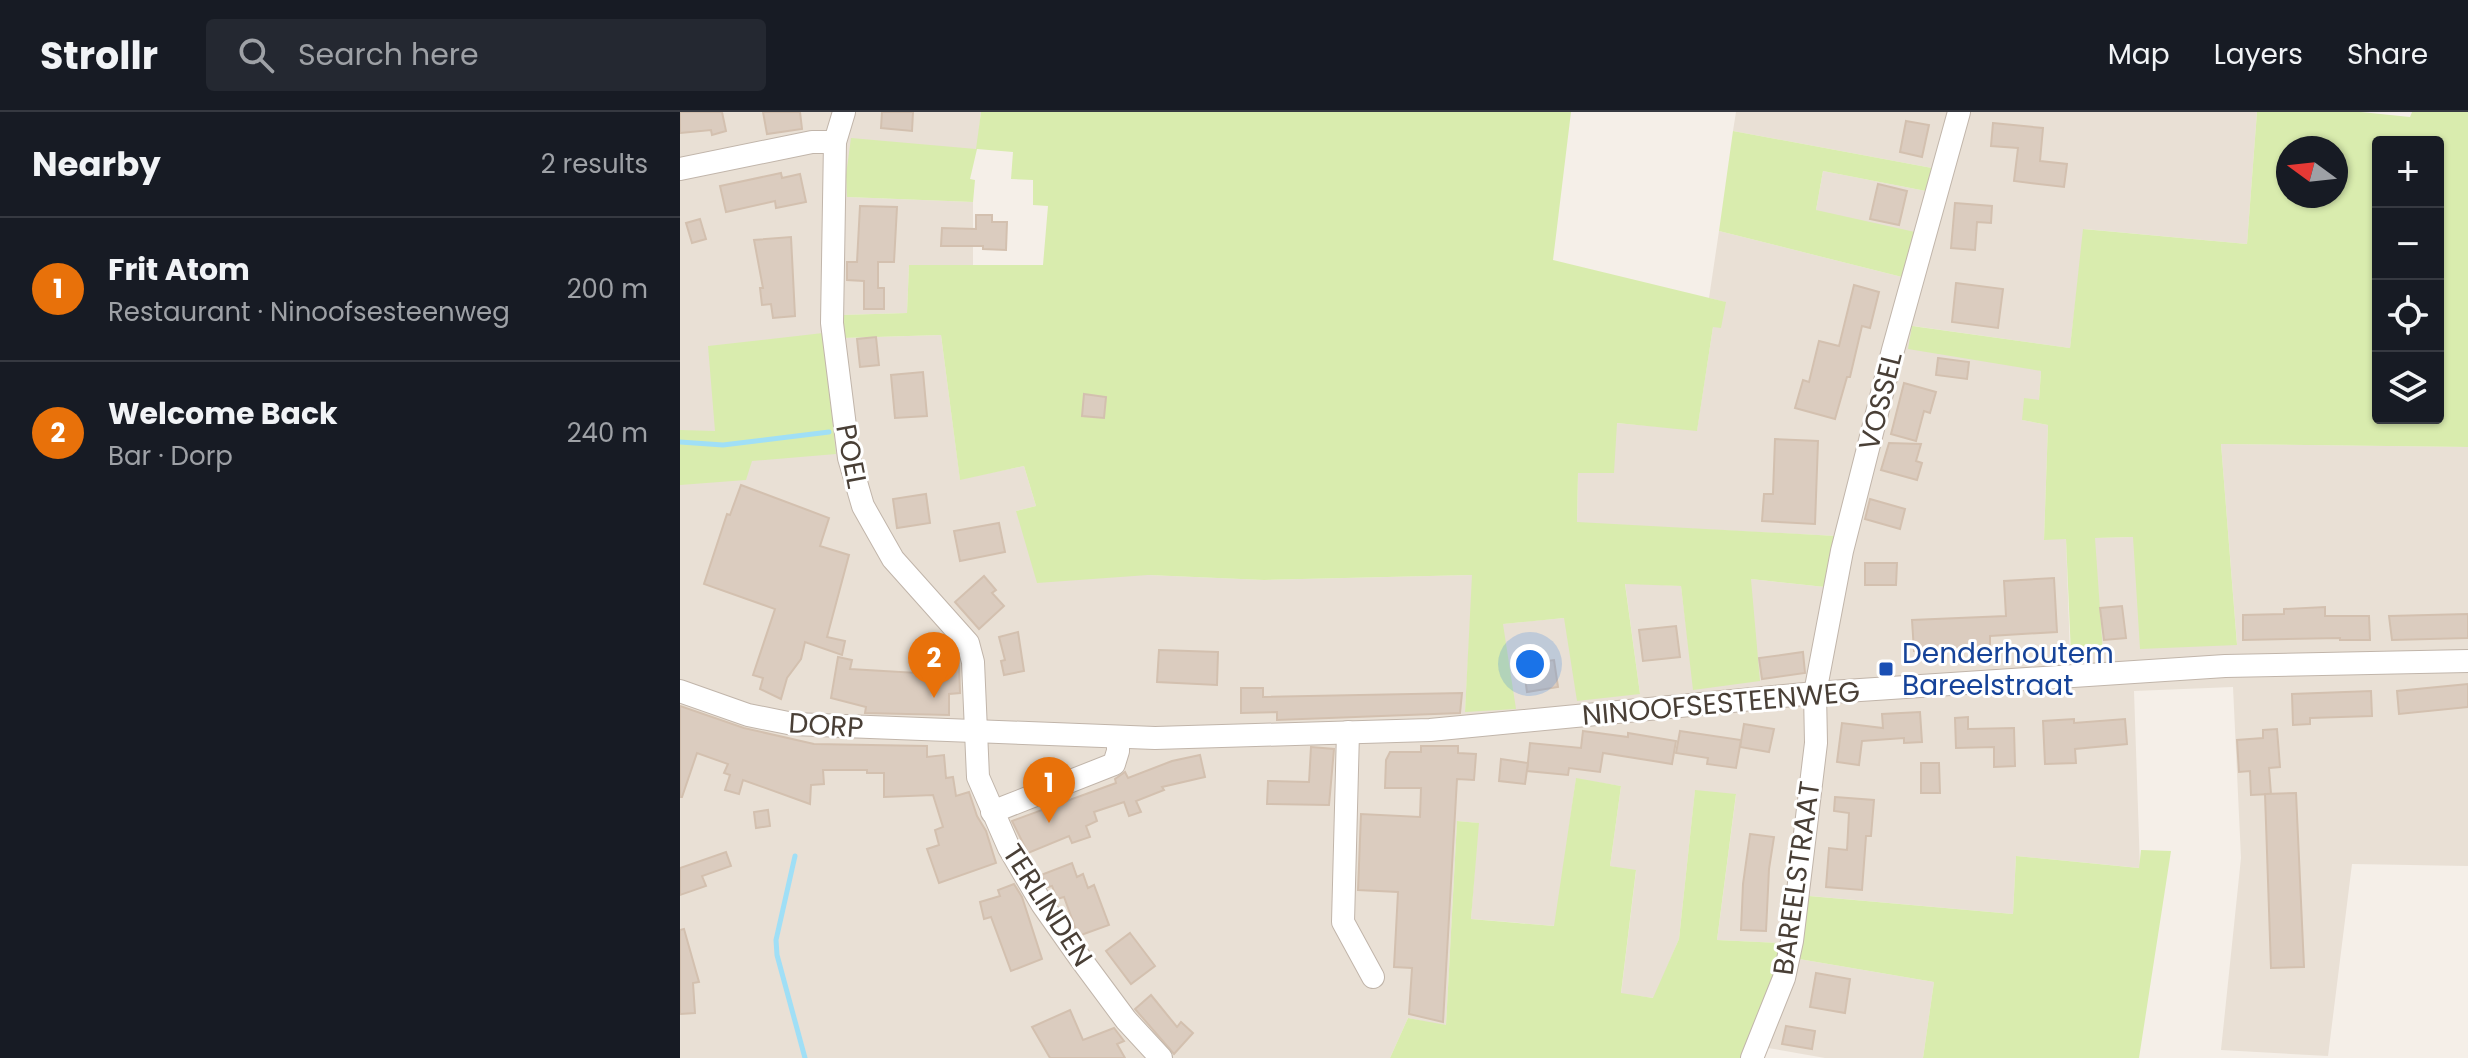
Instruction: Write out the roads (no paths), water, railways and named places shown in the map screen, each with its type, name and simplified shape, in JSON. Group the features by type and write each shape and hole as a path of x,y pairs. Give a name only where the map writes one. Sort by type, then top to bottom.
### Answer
{"street":[{"name":"POEL","path":"844,112 835,142 832,323 849,458 863,506 893,559 968,643 973,662 977,733"},
{"name":"VOSSEL","path":"1815,693 1842,551 1893,350 1959,112"},
{"path":"680,169 812,142 835,142"},
{"name":"NINOOFSESTEENWEG","path":"977,733 1118,737 1430,730 1815,693 2225,666 2468,661"},
{"name":"DORP","path":"680,691 748,715 793,724 977,733"},
{"name":"BAREELSTRAAT","path":"1752,1058 1784,978 1792,941 1816,743 1815,693"},
{"path":"1348,732 1343,922 1373,977"},
{"name":"TERLINDEN","path":"977,733 978,777 992,812 1042,904 1126,1020 1161,1058"},
{"path":"992,812 1114,764 1118,737"}],"waterway":[{"path":"680,442 723,445 829,432"},
{"path":"795,856 776,940 777,955 805,1058"}],"place":[{"name":"Denderhoutem Bareelstraat","path":"1886,669"},
{"name":"Welcome Back","path":"934,698"},
{"name":"Frit Atom","path":"1049,823"}]}
